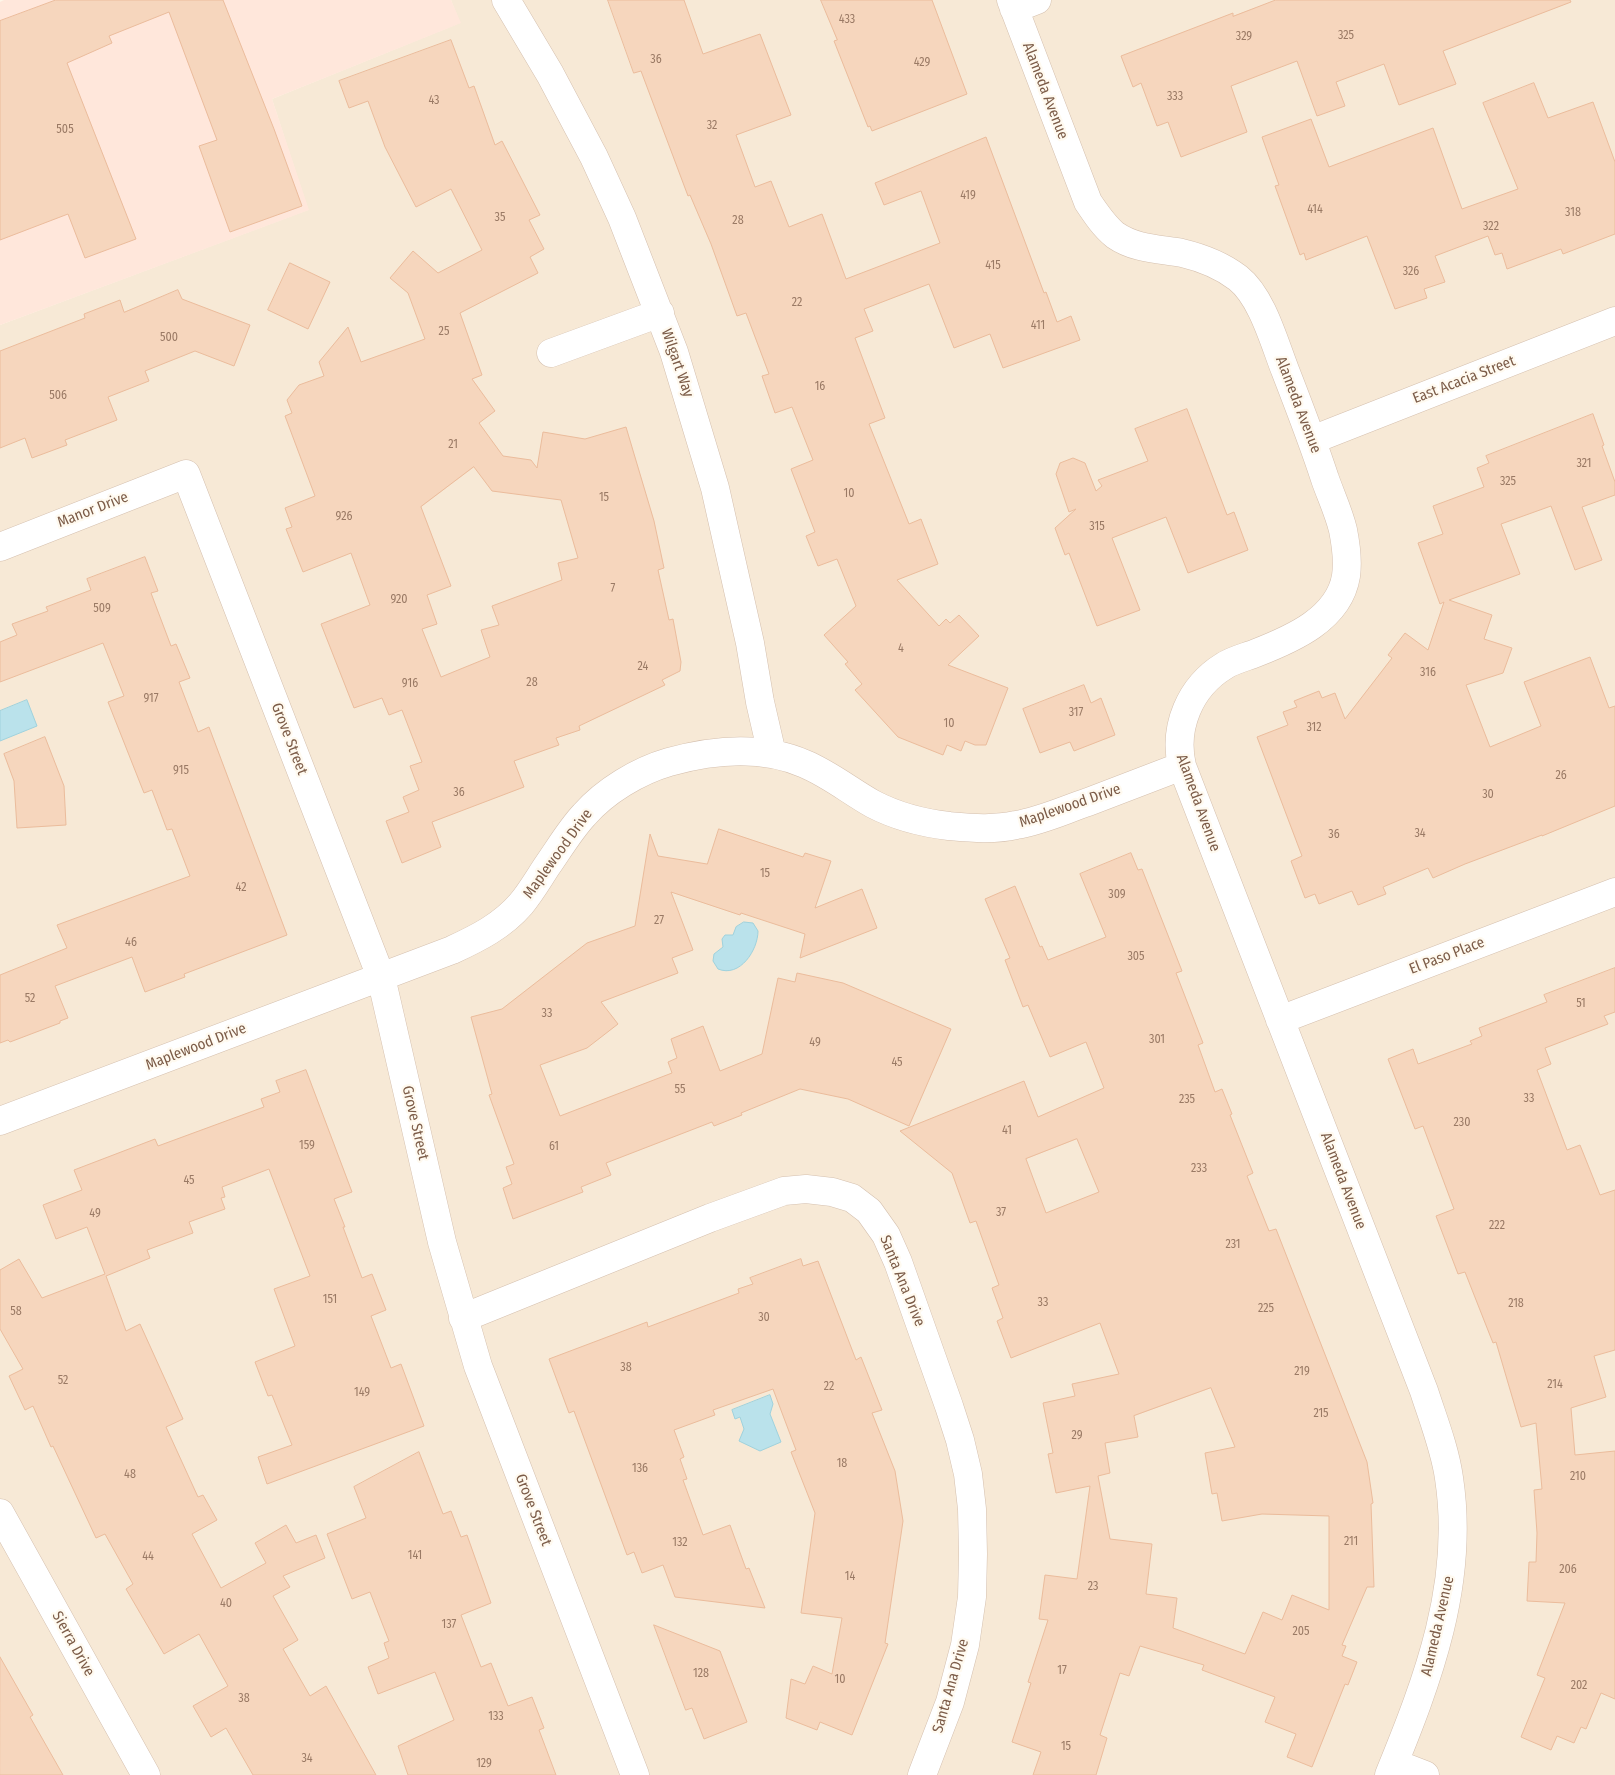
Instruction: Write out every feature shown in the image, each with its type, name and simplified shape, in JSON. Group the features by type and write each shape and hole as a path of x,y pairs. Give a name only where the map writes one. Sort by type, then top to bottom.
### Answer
{"street":[{"name":"Wilgart Way","path":"506,0 550,74 594,157 622,218 674,352 715,488 744,614 760,702 772,754"},
{"name":"Alameda Avenue","path":"1020,3 1088,202 1105,226 1126,241 1211,261 1240,280 1251,294 1265,319 1312,440 1343,530 1347,555 1346,574 1343,590 1336,601 1324,616 1308,628 1272,647 1224,665 1208,679 1194,695 1185,712 1178,740 1182,766 1412,1357 1449,1477 1453,1518 1451,1566 1444,1614 1430,1670 1392,1769"},
{"path":"551,353 660,313"},
{"name":"East Acacia Street","path":"1312,440 1615,321"},
{"name":"Manor Drive","path":"0,547 186,474"},
{"name":"Grove Street","path":"186,474 381,977 442,1242 478,1366 635,1775"},
{"name":"Maplewood Drive","path":"0,1122 452,950 483,936 504,921 522,903 584,814 607,794 636,775 666,763 702,754 738,752 772,754 803,763 826,774 895,814 920,821 971,828 1016,825 1046,817 1182,766"},
{"name":"El Paso Place","path":"1280,1020 1615,892"},
{"name":"Santa Ana Drive","path":"463,1318 710,1218 784,1191 806,1189 832,1192 852,1198 868,1210 886,1235 898,1262 949,1406 968,1474 972,1509 972,1597 965,1645 950,1702 922,1775"},
{"name":"Sierra Drive","path":"0,1513 146,1775"},
{"path":"1392,1769 1425,1775"}],"shaded area":[{"path":"4,0 451,0 461,23 272,99 309,210 0,325 0,2"},
{"path":"451,0 1615,0 1615,1775 0,1775 0,325 308,210 272,99 460,23"}],"water":[{"path":"27,700 37,726 0,741 0,711"},
{"path":"744,922 753,923 758,931 751,954 734,970 718,969 713,961 714,954 723,947 722,939 725,935 733,935 736,927"},
{"path":"770,1395 773,1404 770,1414 781,1442 760,1451 739,1441 744,1429 740,1417 735,1419 732,1410"}],"building":[{"path":"56,0 223,0 302,206 230,232 199,146 217,140 169,12 109,36 112,43 67,63 136,239 85,258 68,214 0,240 0,21"},
{"path":"608,0 684,0 703,54 760,34 791,115 736,135 755,187 771,181 789,227 822,214 846,279 940,243 921,191 884,205 875,183 986,137 1044,293 1046,292 1057,322 1071,316 1080,340 1003,368 990,334 954,348 929,284 864,309 873,331 855,338 885,418 869,424 909,524 921,519 938,564 897,580 939,626 946,619 950,623 959,615 979,636 948,665 1008,688 986,745 975,745 965,741 961,751 947,745 943,755 898,737 855,690 862,684 845,664 848,662 824,635 856,606 837,559 818,566 806,536 815,532 791,469 813,460 792,407 775,413 762,376 769,374 746,313 737,316 711,244 690,195 688,196 641,71 634,73"},
{"path":"821,0 932,0 967,94 872,131 870,126 868,127 834,41 837,40"},
{"path":"1276,0 1570,0 1571,2 1443,51 1456,84 1399,105 1384,64 1336,82 1345,106 1317,116 1297,61 1231,86 1247,132 1181,157 1168,122 1157,126 1141,83 1133,87 1121,56 1233,13 1233,16"},
{"path":"451,40 469,88 474,86 495,145 502,141 540,215 529,220 544,249 530,257 538,273 460,313 482,375 472,379 495,411 479,423 503,456 531,460 537,468 543,432 585,439 626,427 654,521 664,568 658,570 669,620 673,619 681,662 680,671 662,680 665,685 579,726 580,730 556,738 559,745 514,761 524,787 432,822 441,847 402,863 386,821 409,812 403,797 419,790 410,766 422,762 402,710 389,715 382,698 354,708 321,624 370,605 351,553 303,572 286,529 292,527 285,508 315,496 285,416 292,413 287,400 299,385 324,376 319,362 348,327 361,362 425,339 408,293 390,278 413,251 438,273 482,250 451,189 416,207 385,147 368,101 349,108 339,81","holes":["474,467 492,491 561,500 578,558 558,563 562,580 492,606 499,625 481,630 490,657 441,677 422,629 437,624 427,595 451,586 421,507"]},
{"path":"1534,83 1548,118 1593,102 1615,162 1615,234 1563,254 1561,249 1507,269 1502,253 1495,255 1488,236 1435,256 1445,282 1424,289 1427,298 1395,309 1367,236 1306,260 1304,253 1300,255 1275,186 1279,185 1262,137 1311,119 1329,167 1433,128 1462,209 1518,189 1483,103"},
{"path":"290,263 330,282 308,329 268,310"},
{"path":"178,290 182,299 250,325 234,366 195,351 145,371 149,381 108,397 117,420 65,440 67,445 32,458 25,438 0,448 0,351 85,318 84,314 120,300 124,312"},
{"path":"1187,409 1227,515 1234,512 1248,550 1188,573 1166,517 1112,538 1140,610 1097,626 1069,553 1065,555 1055,528 1076,509 1069,512 1056,474 1060,463 1073,458 1085,463 1096,491 1102,486 1098,480 1148,461 1135,429"},
{"path":"1593,414 1615,482 1615,495 1582,507 1602,560 1575,570 1551,506 1501,524 1520,574 1449,600 1492,615 1484,639 1512,648 1503,673 1466,685 1490,747 1541,726 1524,682 1590,657 1609,708 1615,706 1615,806 1433,878 1428,868 1383,887 1386,894 1358,905 1352,891 1319,904 1315,894 1305,898 1291,861 1302,856 1257,737 1288,725 1283,712 1297,707 1294,701 1319,691 1322,698 1335,693 1345,719 1392,658 1388,655 1405,633 1428,650 1444,602 1440,604 1418,543 1443,534 1433,506 1484,487 1477,468 1489,463 1486,456"},
{"path":"145,557 158,591 151,593 171,646 176,644 190,678 179,682 198,732 209,727 287,935 184,974 185,977 145,992 132,957 55,986 68,1018 60,1021 60,1023 10,1042 8,1040 0,1043 0,975 67,948 57,925 190,876 172,829 167,830 152,790 144,793 108,702 124,696 103,643 0,682 0,642 17,635 12,624 48,611 46,607 91,590 87,579"},
{"path":"1084,685 1091,703 1101,698 1115,735 1074,751 1070,742 1040,753 1023,709"},
{"path":"45,737 64,786 66,825 17,828 14,781 4,754"},
{"path":"719,829 803,857 805,853 831,861 815,908 862,889 877,928 800,958 805,934 671,892 693,950 672,958 678,973 601,1002 618,1024 587,1048 540,1065 560,1116 672,1073 668,1062 677,1058 671,1039 703,1026 720,1071 762,1054 778,978 795,982 797,973 843,983 951,1029 909,1126 848,1099 800,1089 714,1126 712,1122 606,1163 611,1175 581,1187 583,1192 513,1219 503,1188 512,1184 506,1167 514,1164 489,1095 492,1094 471,1017 502,1009 587,943 635,926 650,834 658,856 707,864"},
{"path":"1131,853 1138,870 1142,869 1182,971 1176,973 1203,1043 1198,1045 1215,1092 1222,1089 1253,1173 1247,1176 1269,1231 1276,1229 1367,1462 1373,1503 1371,1504 1374,1587 1367,1587 1342,1645 1346,1646 1342,1656 1357,1662 1348,1685 1345,1684 1312,1767 1287,1757 1296,1734 1265,1722 1275,1697 1202,1670 1204,1665 1140,1646 1129,1676 1120,1673 1100,1735 1107,1738 1096,1775 1033,1775 1041,1752 1012,1742 1031,1683 1028,1682 1048,1620 1039,1619 1045,1575 1077,1579 1090,1486 1056,1493 1048,1454 1053,1453 1043,1403 1075,1396 1072,1384 1119,1374 1100,1323 1011,1358 997,1321 1003,1318 992,1288 999,1285 976,1221 970,1223 952,1173 900,1131 1024,1081 1038,1117 1104,1088 1086,1042 1050,1057 1028,1005 1023,1007 1005,960 1010,958 985,899 1015,886 1040,947 1042,946 1048,960 1106,937 1080,874","holes":["1077,1139 1099,1192 1046,1213 1026,1159","1211,1388 1235,1447 1205,1453 1212,1494 1217,1493 1222,1521 1262,1514 1329,1516 1329,1610 1292,1595 1282,1620 1263,1612 1245,1654 1173,1628 1177,1598 1146,1594 1152,1544 1110,1539 1098,1476 1110,1473 1105,1443 1138,1437 1134,1416"]},
{"path":"1615,968 1615,1012 1604,1016 1608,1024 1545,1048 1551,1064 1537,1070 1567,1150 1580,1145 1600,1195 1615,1190 1615,1350 1594,1356 1606,1397 1571,1408 1575,1455 1615,1451 1615,1699 1601,1693 1586,1729 1581,1727 1574,1743 1557,1736 1551,1750 1521,1737 1545,1678 1537,1675 1565,1603 1527,1601 1529,1562 1536,1562 1537,1533 1534,1490 1542,1489 1536,1423 1521,1427 1496,1342 1493,1343 1465,1272 1458,1274 1436,1216 1454,1209 1423,1126 1415,1129 1388,1059 1413,1049 1418,1064 1472,1044 1470,1041 1482,1036 1479,1028 1547,1002 1544,995"},
{"path":"306,1070 352,1192 334,1199 345,1227 343,1227 362,1278 372,1274 386,1310 371,1316 391,1368 401,1364 424,1426 267,1484 258,1457 292,1445 272,1395 268,1396 255,1362 295,1346 274,1289 310,1276 269,1169 222,1187 225,1197 221,1198 225,1209 189,1222 193,1233 147,1250 150,1258 106,1276 126,1331 140,1324 183,1419 166,1427 198,1497 203,1495 217,1520 192,1534 221,1588 266,1563 255,1543 286,1525 296,1543 316,1535 325,1558 283,1576 290,1587 273,1596 298,1640 283,1649 310,1696 326,1686 376,1775 253,1775 226,1728 211,1737 193,1706 228,1686 199,1634 164,1654 126,1589 133,1584 105,1534 96,1538 33,1406 25,1410 9,1376 23,1369 0,1329 0,1270 19,1259 42,1298 105,1274 87,1227 56,1239 43,1205 82,1190 74,1170 155,1139 158,1146 264,1107 261,1099 280,1092 276,1081"},
{"path":"801,1259 803,1266 818,1261 856,1360 861,1357 882,1410 872,1413 895,1471 903,1521 885,1643 888,1644 852,1735 820,1722 817,1730 786,1718 791,1679 805,1684 813,1666 832,1674 842,1618 801,1613 815,1513 791,1452 796,1450 773,1389 713,1410 715,1415 674,1430 684,1457 680,1459 687,1479 683,1480 703,1535 730,1525 746,1569 749,1568 765,1608 675,1597 663,1565 642,1573 634,1552 627,1555 574,1411 569,1413 549,1359 647,1322 648,1327 739,1293 738,1289 753,1284 750,1278"},
{"path":"419,1452 443,1514 451,1511 461,1537 467,1535 491,1603 461,1615 481,1667 491,1663 508,1706 532,1697 544,1728 539,1730 556,1775 408,1775 398,1746 454,1720 435,1672 378,1694 368,1667 389,1658 384,1643 389,1641 370,1592 352,1599 327,1534 366,1518 354,1487"},
{"path":"654,1625 720,1651 747,1722 704,1739 692,1708 686,1710"},
{"path":"0,1657 33,1715 30,1717 63,1775 0,1775"}]}
